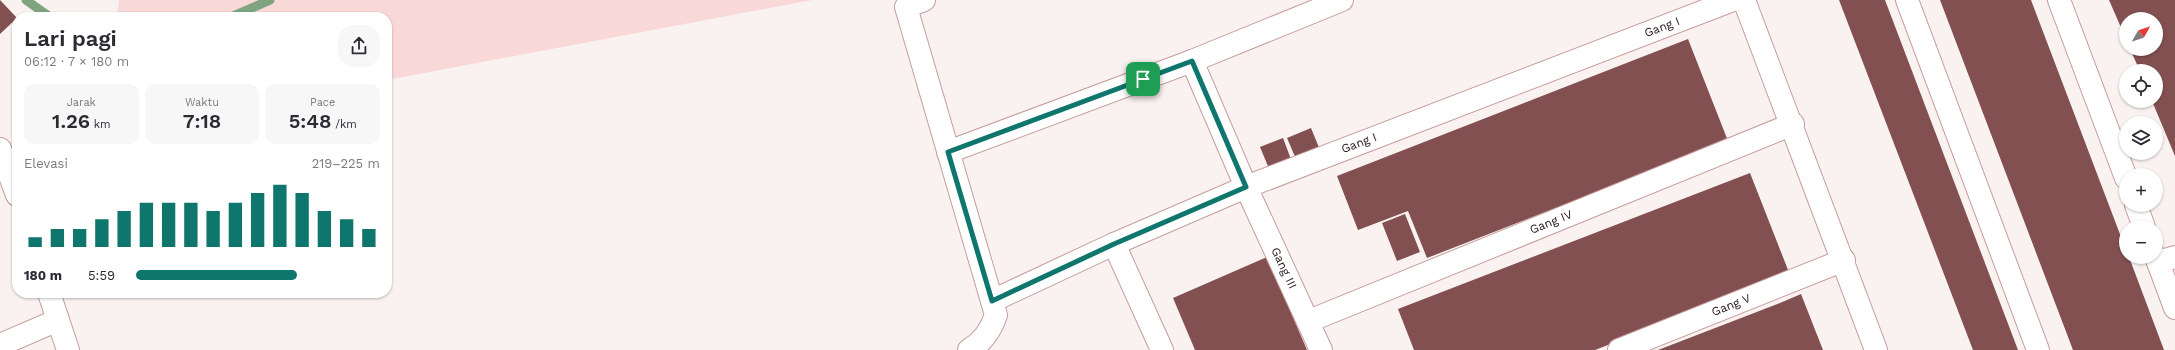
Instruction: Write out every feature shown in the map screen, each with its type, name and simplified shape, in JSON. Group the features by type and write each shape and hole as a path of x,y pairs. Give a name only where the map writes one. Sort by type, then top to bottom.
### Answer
{"street":[{"path":"924,0 906,7 996,315 991,330 976,346 969,350"},
{"path":"948,152 1192,61 1342,0"},
{"name":"Gang I","path":"992,301 1114,244 1246,187 1733,0"},
{"path":"1744,0 1793,124 1876,350"},
{"path":"1907,0 2038,350"},
{"path":"2059,0 2122,168"},
{"name":"Gang III","path":"1192,61 1246,187 1309,321 1321,350"},
{"name":"Gang IV","path":"1309,321 1793,124"},
{"path":"0,149 12,181"},
{"path":"1114,244 1162,350"},
{"path":"2163,259 2175,308"},
{"name":"Gang V","path":"1619,350 1844,260"},
{"path":"51,298 68,350"},
{"path":"0,345 58,320"}],"shaded area":[{"path":"119,0 812,0 392,79 392,12 118,12"}],"building":[{"path":"0,0 12,13 12,23 0,34"},
{"path":"1839,0 1885,0 2018,350 1973,350"},
{"path":"1940,0 2031,0 2119,232 2119,264 2132,264 2164,350 2073,350"},
{"path":"2109,0 2175,0 2175,156 2163,127 2163,116 2158,116 2155,108 2163,108 2163,64 2137,64 2133,56 2163,56 2163,12 2119,12 2119,23"},
{"path":"1688,39 1728,141 1427,258 1408,211 1358,230 1337,176"},
{"path":"1311,128 1320,150 1296,159 1287,138"},
{"path":"1283,138 1292,162 1270,171 1260,147"},
{"path":"1750,173 1790,275 1595,350 1414,350 1398,309"},
{"path":"1405,214 1420,252 1397,261 1382,223"},
{"path":"1267,257 1307,350 1195,350 1173,298"},
{"path":"1801,294 1823,350 1658,350 1780,303"}],"waterway":[{"path":"26,0 43,12"},
{"path":"242,12 270,0"}],"route":[{"path":"1192,61 1246,187 1114,244 992,301 948,152 1143,79 1192,61"}]}
